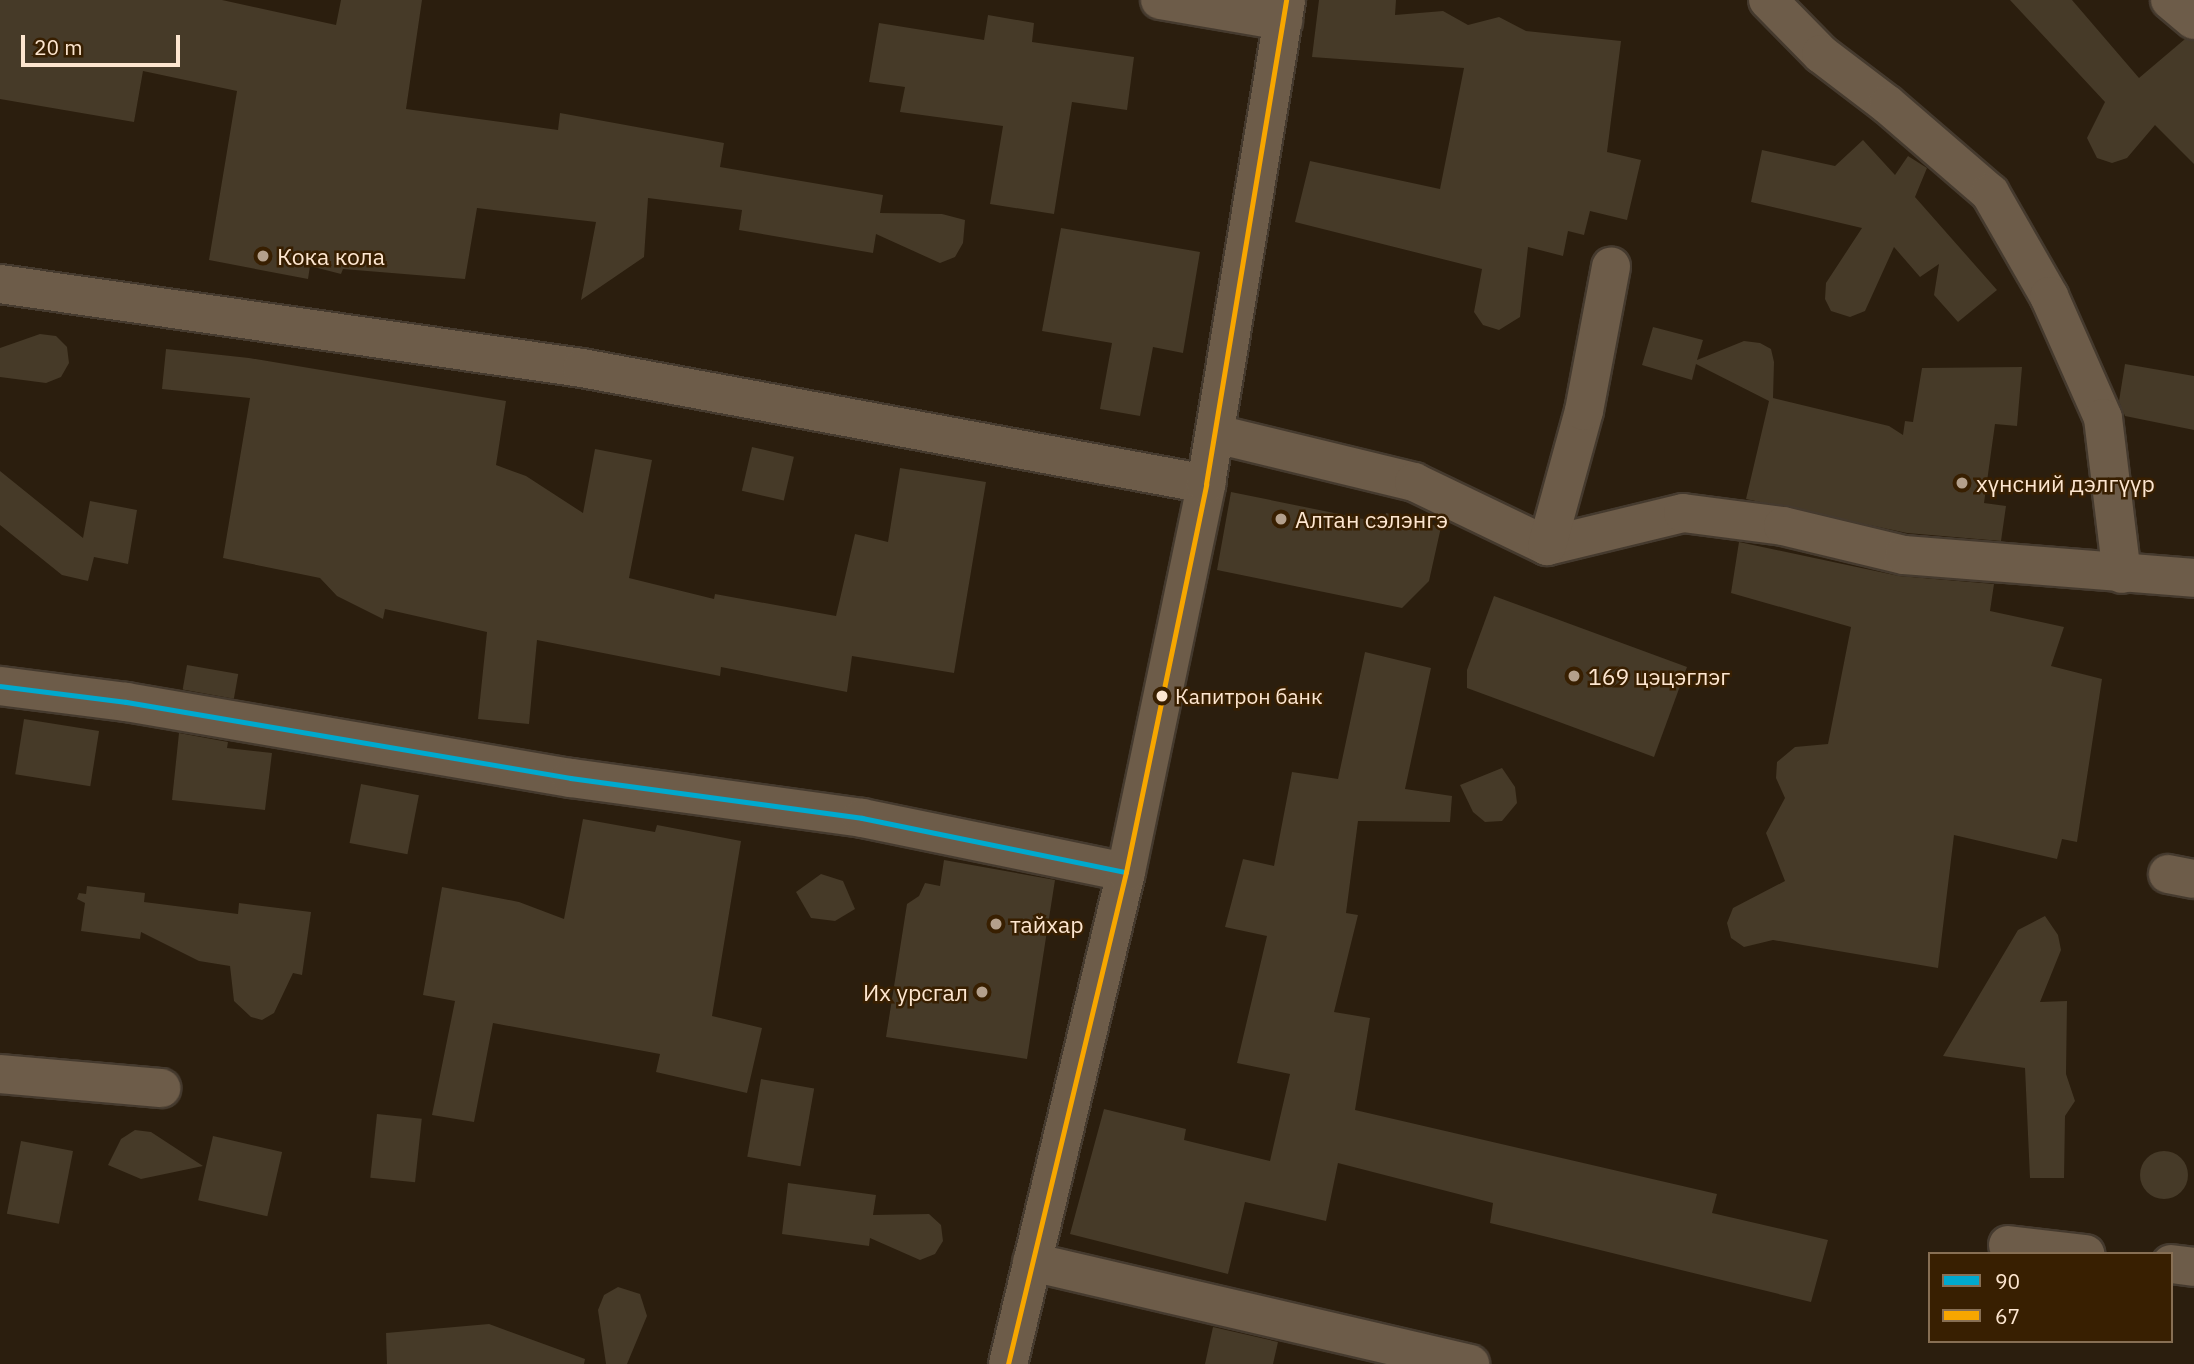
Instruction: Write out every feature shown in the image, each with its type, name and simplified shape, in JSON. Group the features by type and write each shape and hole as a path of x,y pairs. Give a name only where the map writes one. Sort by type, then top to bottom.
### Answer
{"street":[{"path":"1008,1364 1126,872 1206,484 1284,11 1160,0"},
{"path":"1768,0 1821,54 1990,193 2049,296 2103,418 2122,574"},
{"path":"2170,0 2194,20"},
{"path":"1547,546 1584,411 1611,267"},
{"path":"0,284 582,368 1206,484"},
{"path":"1216,434 1414,482 1547,546 1683,513 1783,526 1904,555 2194,578"},
{"path":"0,686 126,702 571,778 862,818 1126,872"},
{"path":"0,1074 161,1088"},
{"path":"2008,1245 2068,1252"},
{"path":"1032,1262 1470,1364"},
{"path":"2173,1264 2194,1267"}],"building":[{"path":"0,0 222,0 336,25 341,0 422,0 406,109 558,130 560,113 724,143 720,167 883,195 880,213 942,214 965,220 963,243 955,257 940,263 876,234 873,253 739,230 742,210 648,198 644,257 581,300 596,222 477,208 465,279 343,269 341,274 310,266 308,279 209,260 237,91 143,71 134,122 0,99"},
{"path":"1319,0 1396,0 1395,15 1443,11 1468,25 1499,17 1526,31 1621,41 1607,152 1641,160 1627,220 1590,211 1584,235 1568,231 1563,256 1528,247 1520,317 1499,330 1483,325 1474,312 1482,269 1295,222 1310,161 1440,189 1464,68 1312,57"},
{"path":"2010,0 2072,0 2139,78 2185,39 2194,41 2194,164 2155,125 2127,158 2112,163 2097,158 2087,138 2105,102"},
{"path":"988,15 1034,23 1032,42 1134,57 1127,110 1072,102 1054,214 990,204 1003,126 900,112 905,87 869,82 879,23 984,40"},
{"path":"1863,140 1895,175 1908,156 1927,168 1915,197 1997,290 1958,322 1934,295 1939,264 1920,277 1894,247 1865,311 1850,317 1831,311 1825,299 1826,283 1862,228 1751,202 1762,150 1835,166"},
{"path":"1061,228 1200,252 1183,353 1153,347 1140,416 1100,409 1112,343 1042,331"},
{"path":"1653,327 1703,340 1697,360 1744,341 1760,343 1771,349 1774,362 1773,398 1889,426 1903,435 1905,421 1913,422 1922,368 2022,367 2017,426 1995,424 1984,503 2006,506 2001,541 1907,533 1746,499 1769,401 1696,364 1692,380 1642,365"},
{"path":"40,334 56,336 67,347 69,363 61,377 46,383 0,377 0,348"},
{"path":"166,349 249,358 506,401 496,465 526,476 583,513 595,449 652,460 629,578 714,599 715,594 836,616 855,534 888,542 900,468 986,482 954,673 852,656 847,692 721,667 720,676 537,640 529,724 478,719 487,632 385,609 383,619 337,596 320,578 223,558 250,398 162,389"},
{"path":"2125,364 2194,376 2194,430 2125,416 2119,401"},
{"path":"752,447 794,457 784,501 742,491"},
{"path":"0,471 83,538 90,501 137,510 128,564 94,557 88,581 62,575 0,525"},
{"path":"1231,492 1383,523 1386,513 1441,527 1429,581 1402,608 1217,570"},
{"path":"1739,542 1899,576 1994,584 1990,611 2064,627 2051,666 2102,679 2077,842 2062,839 2057,859 1954,835 1938,968 1773,940 1744,947 1731,938 1727,923 1733,908 1785,881 1766,833 1785,798 1776,778 1777,762 1795,747 1828,744 1851,627 1731,593"},
{"name":"169 цэцэглэг","path":"1494,596 1687,667 1654,757 1467,688 1467,670"},
{"path":"1365,652 1431,668 1405,789 1452,796 1450,822 1358,821 1346,913 1358,915 1334,1012 1370,1018 1355,1110 1717,1194 1712,1213 1828,1240 1811,1302 1490,1223 1493,1203 1338,1163 1326,1221 1245,1202 1228,1274 1070,1234 1104,1109 1186,1129 1184,1140 1270,1161 1290,1074 1237,1063 1267,936 1225,927 1243,859 1274,866 1292,772 1338,779"},
{"path":"187,665 238,674 234,699 183,690"},
{"path":"24,719 99,731 90,786 15,774"},
{"path":"179,733 228,742 227,748 272,753 265,810 172,800"},
{"path":"1502,768 1515,787 1517,803 1502,821 1485,822 1473,812 1460,785"},
{"path":"361,784 419,795 407,854 350,843"},
{"path":"583,819 655,832 657,825 741,841 712,1016 762,1028 747,1093 656,1072 660,1054 493,1023 474,1122 432,1115 455,1001 423,995 442,887 519,902 564,919"},
{"path":"944,860 1055,880 1027,1059 886,1037 907,904 919,896 925,883 940,886"},
{"path":"821,874 843,881 855,909 835,921 811,918 796,892"},
{"path":"87,886 145,893 144,902 238,914 239,903 311,912 302,975 293,973 274,1013 262,1020 251,1017 234,1001 230,966 199,961 141,932 140,939 81,931 85,903 77,899 79,893 86,894"},
{"path":"2045,916 2058,935 2061,950 2040,1002 2067,1001 2066,1074 2075,1101 2065,1116 2064,1178 2030,1178 2025,1068 1943,1056 2018,930"},
{"path":"761,1079 814,1088 800,1166 747,1157"},
{"path":"377,1114 422,1119 415,1182 370,1178"},
{"path":"135,1130 151,1132 203,1166 141,1179 108,1165 121,1139"},
{"path":"213,1136 282,1152 267,1216 198,1200"},
{"path":"21,1141 73,1151 59,1224 7,1214"},
{"path":"2164,1151 2173,1152 2181,1158 2187,1166 2187,1184 2181,1192 2173,1198 2164,1199 2155,1198 2147,1192 2141,1184 2140,1175 2141,1166 2147,1158 2155,1152"},
{"path":"788,1183 876,1195 873,1215 929,1214 941,1225 943,1241 935,1254 920,1260 870,1238 869,1246 782,1234"},
{"path":"618,1287 640,1294 647,1316 627,1364 606,1364 598,1310 604,1295"},
{"path":"489,1324 585,1359 584,1364 387,1364 386,1333"},
{"path":"1213,1327 1278,1342 1273,1364 1205,1364"}],"transit line":[{"name":"67","path":"1008,1364 1126,872 1206,484 1286,0"},
{"name":"90","path":"0,686 126,702 571,778 862,818 1126,872"}],"place":[{"name":"Кока кола","path":"263,256"},
{"name":"хүнсний дэлгүүр","path":"1962,483"},
{"name":"Алтан сэлэнгэ","path":"1281,519"},
{"name":"169 цэцэглэг","path":"1574,676"},
{"name":"Капитрон банк","path":"1162,696"},
{"name":"тайхар","path":"996,924"},
{"name":"Их урсгал","path":"982,992"}]}
